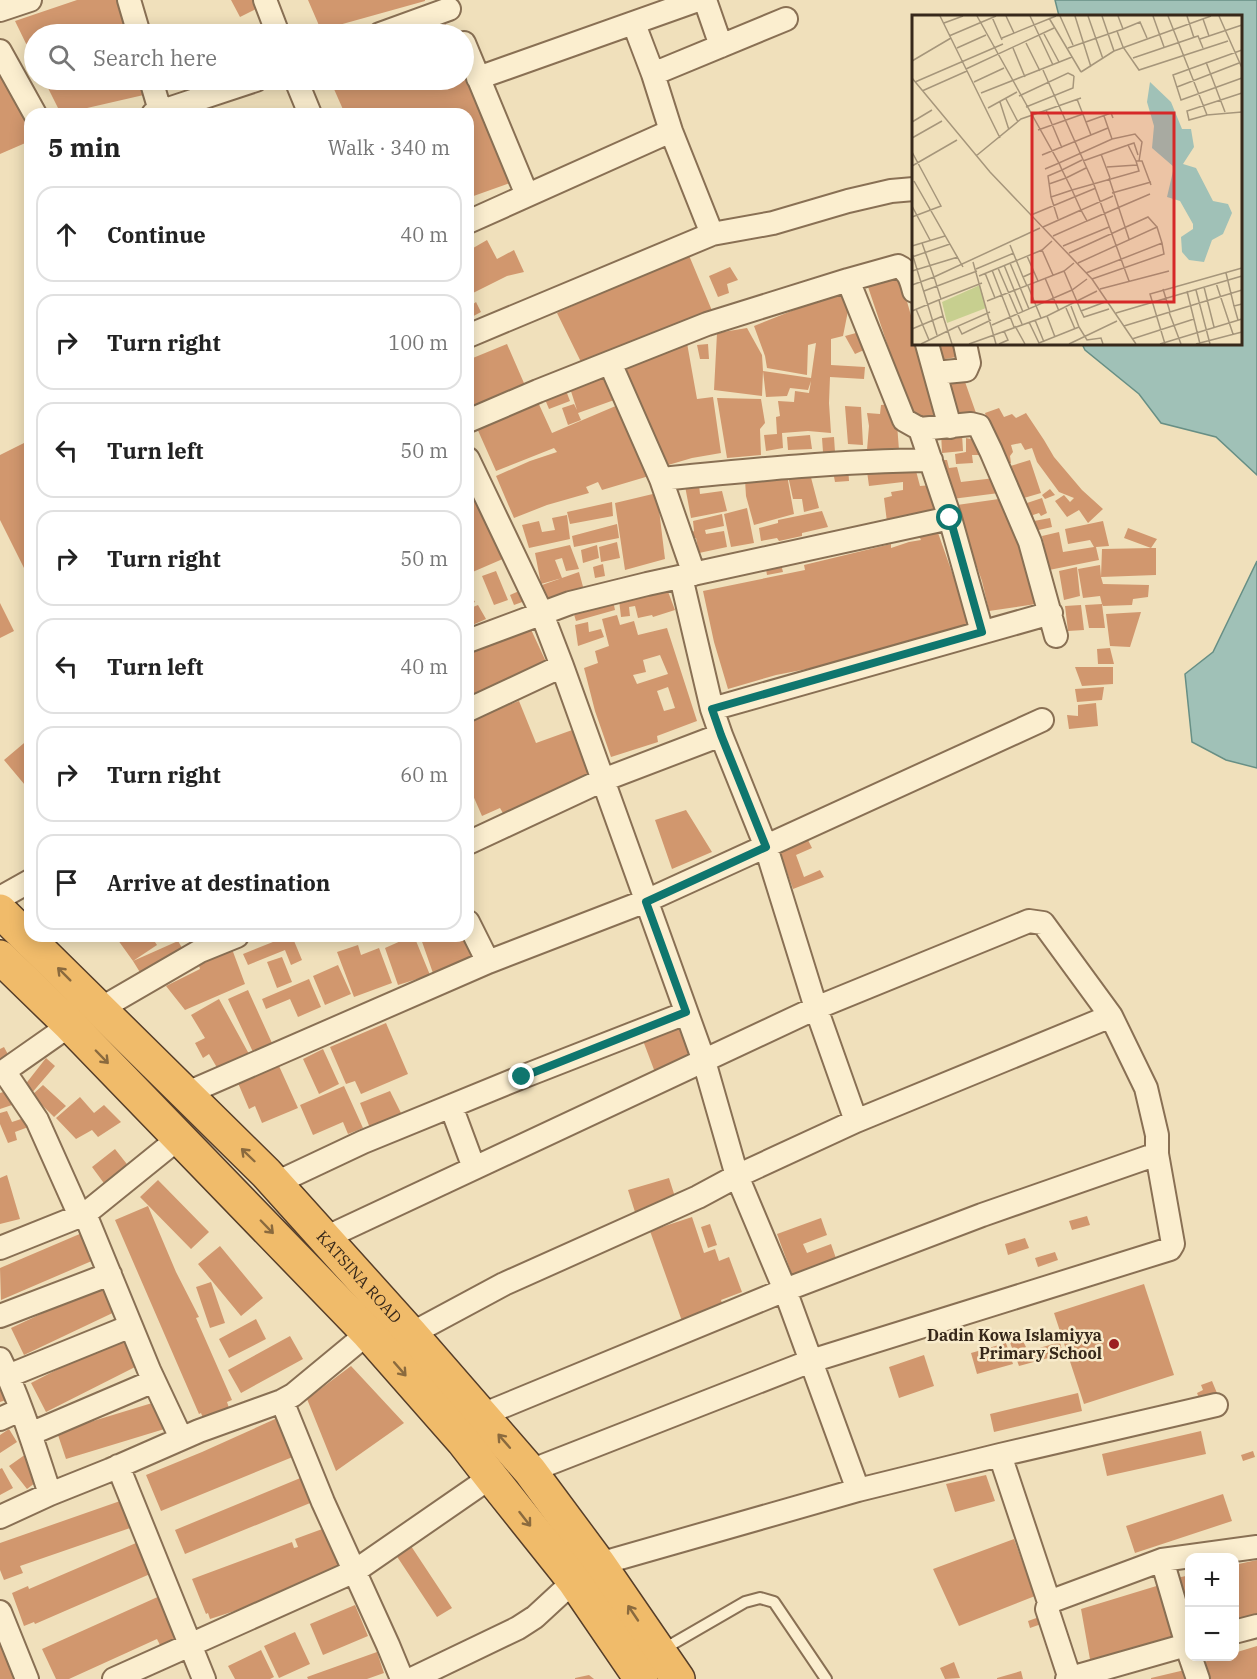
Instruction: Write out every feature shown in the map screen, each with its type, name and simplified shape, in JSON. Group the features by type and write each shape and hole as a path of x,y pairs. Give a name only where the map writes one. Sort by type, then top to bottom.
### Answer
{"highway":[{"name":"KATSINA ROAD","path":"0,911 24,935"},
{"name":"KATSINA ROAD","path":"32,942 276,1183 530,1471 641,1679"},
{"name":"KATSINA ROAD","path":"0,957 70,1024 368,1333 463,1441 491,1477 586,1573 659,1652 678,1679"}],"street":[{"path":"0,10 30,0"},
{"path":"129,0 135,24"},
{"path":"265,0 274,24"},
{"path":"478,78 698,0"},
{"path":"705,0 721,46"},
{"path":"403,24 448,4 456,24"},
{"path":"653,74 786,19"},
{"path":"634,24 671,131 712,234"},
{"path":"0,51 32,108"},
{"path":"474,68 527,195"},
{"path":"153,90 157,108"},
{"path":"173,108 226,90"},
{"path":"300,90 308,108"},
{"path":"474,219 671,131"},
{"path":"474,333 712,234 773,223 891,191 912,189"},
{"path":"474,419 708,324 848,280 898,266 910,276 912,284"},
{"path":"848,280 904,420 920,429 971,424 979,426 1030,542 1056,636"},
{"path":"927,345 950,427"},
{"path":"935,373 966,370 969,363 965,345"},
{"path":"610,363 661,479 688,575 712,709 766,847 816,1008 856,1121"},
{"path":"920,429 950,518 982,632"},
{"path":"661,479 765,468 872,461 931,460"},
{"path":"475,489 542,614 562,666 704,1061 737,1176 785,1290 858,1490"},
{"path":"474,639 570,603 950,518"},
{"path":"712,709 1051,613"},
{"path":"474,707 562,666"},
{"path":"185,1095 488,962 646,902 1042,720"},
{"path":"474,840 603,780 721,735"},
{"path":"0,898 24,884"},
{"path":"325,1238 816,1008 1029,921 1043,922 1111,1016 1146,1088 1157,1135 1156,1154 1173,1244 1170,1249 811,1361 530,1471"},
{"path":"474,934 488,962"},
{"path":"100,1009 200,951 221,942"},
{"path":"276,1183 363,1142 686,1012"},
{"path":"411,1334 504,1284 698,1197 737,1176 856,1121 1111,1016"},
{"path":"70,1024 2,1073 37,1120 110,1274 154,1381 181,1438"},
{"path":"451,1106 474,1168"},
{"path":"0,1248 82,1215 179,1138"},
{"path":"482,1415 785,1290 982,1215 1156,1154"},
{"path":"0,1316 110,1274"},
{"path":"50,1494 30,1434 10,1414 4,1368 131,1326"},
{"path":"0,1517 181,1438 282,1401 293,1395 368,1333"},
{"path":"30,1434 154,1381"},
{"path":"282,1401 323,1502 402,1679"},
{"path":"411,1679 518,1628 535,1617 586,1573 858,1490 1216,1405"},
{"path":"1000,1455 1049,1602 1047,1609 1069,1679 1185,1651"},
{"path":"118,1466 204,1679"},
{"path":"114,1679 355,1571 491,1477"},
{"path":"1049,1602 1162,1560 1257,1547"},
{"path":"1162,1560 1185,1637"},
{"path":"0,1612 27,1679"},
{"path":"1239,1631 1257,1626"},
{"path":"1192,1661 1198,1679"}],"lane":[{"path":"659,1652 745,1602 760,1598 774,1602 826,1679"}],"water":[{"path":"1055,0 1257,0 1257,475 1216,437 1161,423 1139,394 1085,350 1082,345 1242,345 1242,15 1059,15"},
{"path":"1257,561 1257,768 1226,760 1192,742 1185,674 1213,652"}],"building":[{"path":"77,0 121,0 128,24 24,24 24,39 15,21"},
{"path":"231,0 259,0 262,6 240,17"},
{"path":"308,0 425,0 343,24 318,24"},
{"path":"0,67 24,112 24,144 0,154"},
{"path":"49,90 147,90 148,94 87,108 58,108"},
{"path":"334,90 474,90 513,182 474,196 474,108 342,108"},
{"path":"487,240 497,259 514,250 524,272 507,276 474,292 474,248"},
{"path":"688,253 713,313 581,362 557,313"},
{"path":"730,267 738,280 727,284 729,293 718,297 709,276"},
{"path":"900,277 912,319 912,345 918,345 940,421 909,416 867,284"},
{"path":"839,292 848,311 843,336 831,339 831,365 865,367 864,379 830,377 831,433 808,431 782,433 783,448 766,451 764,435 777,434 776,417 780,416 778,401 794,402 795,391 809,393 811,381 808,390 790,388 787,396 766,397 763,371 811,378 816,343 808,345 807,375 767,368 754,326"},
{"path":"476,302 481,312 474,316"},
{"path":"747,328 762,355 762,396 714,390 717,333"},
{"path":"856,333 864,350 855,354 845,336"},
{"path":"687,343 697,399 713,397 721,453 692,458 658,468 619,368 657,356"},
{"path":"507,344 527,390 474,413 474,358"},
{"path":"708,344 709,359 700,359 697,345"},
{"path":"934,345 959,345 963,356 939,360"},
{"path":"605,372 617,399 578,413 581,420 568,425 562,408 574,404 577,410 569,385"},
{"path":"964,379 976,413 957,416 948,380"},
{"path":"565,388 570,401 549,409 544,397"},
{"path":"717,398 761,399 765,423 760,429 761,455 727,458"},
{"path":"537,400 552,433 618,405 623,422 649,476 602,490 598,482 586,487 589,493 547,505 514,518 496,476 557,452 554,448 496,471 476,426"},
{"path":"893,404 899,450 867,450 869,426 867,413 880,414 881,405"},
{"path":"845,406 861,407 863,445 848,444"},
{"path":"999,408 1004,417 1012,414 1016,418 1026,413 1054,457 1082,490 1103,509 1088,523 1079,510 1067,517 1055,501 1064,495 1070,502 1074,498 1059,492 1037,462 1032,448 1025,450 1021,443 1011,445 1013,452 1010,456 1011,463 1000,465 985,413"},
{"path":"941,432 962,434 963,451 942,453"},
{"path":"810,435 812,449 788,450 787,437"},
{"path":"834,437 835,452 823,452 822,438"},
{"path":"966,438 984,442 986,455 972,455 973,463 956,464 955,454 966,452"},
{"path":"24,443 24,568 0,520 0,455"},
{"path":"942,460 947,460 949,468 957,467 961,482 995,478 999,493 952,499"},
{"path":"1030,460 1041,493 1017,500 1007,467"},
{"path":"866,464 915,467 920,486 932,485 940,510 887,522 884,498 892,496 891,492 903,490 903,482 869,486"},
{"path":"848,465 849,481 835,482 832,466"},
{"path":"808,466 819,508 804,512 802,499 793,499 787,471"},
{"path":"787,475 794,514 754,525 746,496 745,480"},
{"path":"699,485 700,494 722,491 727,511 691,518 685,486"},
{"path":"1050,489 1055,495 1045,499 1042,495"},
{"path":"657,493 665,559 625,570 615,503"},
{"path":"477,496 505,558 474,571 474,497"},
{"path":"1006,498 1026,572 1029,571 1036,604 989,611 982,581 957,505"},
{"path":"1042,498 1047,513 1041,516 1039,513 1033,515 1034,521 1050,518 1052,527 1030,532 1018,506"},
{"path":"612,502 613,516 570,524 567,512"},
{"path":"747,508 754,543 731,547 724,514"},
{"path":"822,511 828,527 779,541 777,538 761,541 759,528 778,523 778,520"},
{"path":"722,514 724,526 705,530 706,534 724,531 727,547 699,553 696,538 693,538 691,533 694,531 693,521"},
{"path":"567,515 570,539 529,548 522,525 539,521 542,532 555,530 552,518"},
{"path":"1103,521 1109,546 1096,547 1099,560 1049,570 1042,536 1059,532 1063,552 1094,547 1090,540 1068,544 1065,529"},
{"path":"617,524 619,538 574,547 572,536"},
{"path":"1128,528 1157,539 1151,548 1124,538"},
{"path":"937,530 954,578 959,578 974,624 728,689 714,642 703,591 805,570 804,565 891,544 891,548 921,540 919,536"},
{"path":"617,542 620,558 601,562 599,547"},
{"path":"570,545 579,569 566,571 562,558 555,560 562,578 541,584 535,553"},
{"path":"597,545 599,558 583,563 581,550"},
{"path":"1156,548 1156,575 1101,577 1102,549"},
{"path":"780,560 783,572 767,575 765,564"},
{"path":"603,564 605,576 595,578 593,567"},
{"path":"1100,565 1103,584 1149,585 1148,597 1133,599 1132,605 1103,606 1100,596 1083,598 1078,569"},
{"path":"1077,567 1080,596 1064,600 1059,571"},
{"path":"496,571 508,600 494,605 482,576"},
{"path":"579,572 585,594 550,606 542,585"},
{"path":"667,589 675,610 653,617 652,615 638,618 635,606 629,607 630,616 621,617 619,600"},
{"path":"519,591 525,601 514,605 510,595"},
{"path":"612,596 615,610 576,621 572,608"},
{"path":"0,603 14,631 0,638"},
{"path":"1102,604 1105,628 1089,628 1085,605"},
{"path":"478,605 486,619 474,624 474,607"},
{"path":"1081,605 1084,630 1068,631 1065,606"},
{"path":"1141,612 1130,647 1110,646 1106,614"},
{"path":"617,615 620,625 634,621 638,635 667,628 697,721 657,736 658,742 611,757 595,711 584,668 598,663 595,651 609,646 602,619","holes":["660,655 668,674 637,684 633,675 646,672 643,660","668,687 675,708 664,711 657,691"]},
{"path":"588,622 589,632 601,629 604,637 578,646 575,625"},
{"path":"528,623 547,664 474,697 474,646"},
{"path":"1110,648 1114,664 1098,664 1097,649"},
{"path":"1075,667 1113,667 1113,684 1082,686"},
{"path":"1104,687 1102,700 1077,702 1075,689"},
{"path":"519,701 536,743 575,729 594,777 504,815 500,808 482,816 474,798 474,720"},
{"path":"1096,703 1098,726 1069,729 1067,715 1078,716 1078,705"},
{"path":"24,743 24,784 4,760"},
{"path":"686,810 712,852 672,869 655,820"},
{"path":"807,838 812,848 796,855 804,877 820,870 824,877 793,889 779,850"},
{"path":"119,942 155,942 157,945 133,961"},
{"path":"176,942 179,942 188,958 146,982 133,961"},
{"path":"273,942 294,942 302,960 291,965 285,950 248,965 243,954"},
{"path":"398,942 416,942 430,975 398,985 385,948"},
{"path":"422,942 467,942 474,957 434,976"},
{"path":"358,945 361,955 379,948 392,983 354,997 337,952"},
{"path":"232,949 245,984 185,1010 166,986 200,969 198,962"},
{"path":"282,957 292,982 277,988 267,962"},
{"path":"338,965 351,994 325,1005 313,976"},
{"path":"309,979 321,1007 298,1017 290,999 266,1009 262,999"},
{"path":"248,990 272,1043 253,1052 228,999"},
{"path":"219,999 249,1054 219,1071 209,1054 203,1058 195,1043 205,1038 191,1015"},
{"path":"686,1021 700,1058 656,1075 642,1038"},
{"path":"386,1023 408,1074 361,1094 355,1081 346,1084 330,1047"},
{"path":"4,1047 11,1060 0,1065 0,1049"},
{"path":"323,1049 339,1084 319,1094 303,1059"},
{"path":"46,1058 55,1066 31,1094 24,1086"},
{"path":"279,1066 298,1108 262,1123 255,1106 249,1109 238,1083"},
{"path":"43,1085 66,1106 54,1117 32,1095"},
{"path":"344,1086 363,1128 348,1134 343,1122 313,1135 300,1105"},
{"path":"10,1090 18,1103 0,1109 0,1093"},
{"path":"390,1091 402,1115 370,1128 360,1103"},
{"path":"80,1097 94,1113 104,1105 121,1122 98,1137 92,1130 76,1139 56,1118"},
{"path":"7,1111 12,1122 27,1117 31,1126 15,1132 17,1140 8,1143 0,1124 0,1113"},
{"path":"115,1149 130,1168 106,1186 92,1167"},
{"path":"7,1175 20,1219 0,1224 0,1178"},
{"path":"669,1178 676,1200 635,1212 628,1190"},
{"path":"158,1180 209,1232 191,1249 140,1197"},
{"path":"148,1206 176,1272 199,1317 196,1318 232,1400 227,1402 229,1408 203,1418 201,1413 199,1414 115,1220"},
{"path":"1087,1216 1090,1225 1072,1230 1069,1221"},
{"path":"692,1217 704,1253 715,1249 719,1261 729,1257 742,1292 721,1300 723,1306 682,1321 650,1231"},
{"path":"821,1218 827,1235 803,1244 807,1253 831,1244 838,1264 794,1280 777,1234"},
{"path":"710,1224 717,1245 708,1248 701,1227"},
{"path":"89,1230 101,1257 1,1300 0,1268"},
{"path":"1025,1238 1029,1248 1008,1255 1005,1244"},
{"path":"220,1246 263,1298 241,1316 198,1264"},
{"path":"1055,1252 1058,1260 1038,1267 1035,1258"},
{"path":"109,1282 121,1309 24,1355 11,1328"},
{"path":"211,1282 225,1323 210,1328 196,1287"},
{"name":"Dadin Kowa Islamiyya Primary School","path":"1144,1284 1174,1375 1084,1404 1054,1313"},
{"path":"256,1319 266,1339 229,1358 219,1339"},
{"path":"126,1334 141,1364 46,1412 31,1383"},
{"path":"1020,1335 1026,1347 1014,1353 1009,1340"},
{"path":"290,1336 303,1359 241,1393 228,1370"},
{"path":"1060,1342 1063,1354 1019,1366 1015,1355"},
{"path":"1006,1343 1013,1364 977,1374 971,1353"},
{"path":"924,1355 934,1386 899,1398 889,1367"},
{"path":"351,1366 404,1423 336,1471 307,1399"},
{"path":"0,1375 12,1398 0,1402"},
{"path":"1212,1381 1219,1398 1202,1405 1197,1393 1203,1390 1201,1385"},
{"path":"1078,1393 1082,1411 994,1432 990,1414"},
{"path":"162,1400 171,1427 66,1459 57,1432"},
{"path":"284,1415 300,1454 161,1511 146,1475"},
{"path":"9,1429 17,1442 0,1453 0,1435"},
{"path":"1201,1431 1206,1454 1107,1476 1102,1454"},
{"path":"1253,1451 1255,1457 1243,1461 1241,1455"},
{"path":"26,1454 43,1477 27,1489 9,1466"},
{"path":"2,1468 13,1488 0,1495 0,1469"},
{"path":"310,1474 320,1499 185,1554 175,1530"},
{"path":"986,1475 995,1501 955,1512 946,1484"},
{"path":"1223,1494 1232,1521 1135,1553 1126,1526"},
{"path":"123,1500 133,1527 20,1566 23,1573 4,1580 0,1570 0,1543"},
{"path":"325,1528 340,1570 338,1577 210,1619 208,1613 206,1614 192,1579 292,1542 294,1548 298,1547 295,1539"},
{"path":"1014,1539 1035,1596 959,1626 933,1569"},
{"path":"143,1540 157,1571 35,1624 34,1622 24,1626 12,1593 28,1586 29,1589"},
{"path":"411,1546 452,1608 437,1617 396,1555"},
{"path":"1257,1560 1257,1621 1239,1626 1239,1607 1239,1564"},
{"path":"1185,1576 1185,1596 1177,1578"},
{"path":"1163,1584 1181,1639 1091,1665 1081,1609"},
{"path":"162,1595 183,1639 162,1649 157,1639 69,1679 56,1679 42,1649"},
{"path":"355,1605 368,1636 323,1655 310,1624"},
{"path":"1042,1616 1044,1623 1030,1628 1028,1621"},
{"path":"295,1632 310,1664 279,1678 264,1646"},
{"path":"0,1642 16,1679 0,1679"},
{"path":"1257,1646 1257,1679 1210,1679 1204,1662 1239,1661 1239,1651"},
{"path":"261,1650 274,1677 235,1679 228,1666"},
{"path":"377,1652 384,1673 367,1679 308,1679 307,1677"},
{"path":"954,1662 960,1678 945,1679 940,1668"},
{"path":"1189,1669 1192,1679 1151,1679 1151,1678"},
{"path":"1021,1671 1023,1679 997,1679 997,1678"},
{"path":"589,1675 594,1679 575,1679 575,1678"}],"place":[{"name":"Dadin Kowa Islamiyya Primary School","path":"1114,1344"}],"route":[{"path":"522,1077 686,1012 646,902 766,847 712,709 982,632 950,518"}]}
